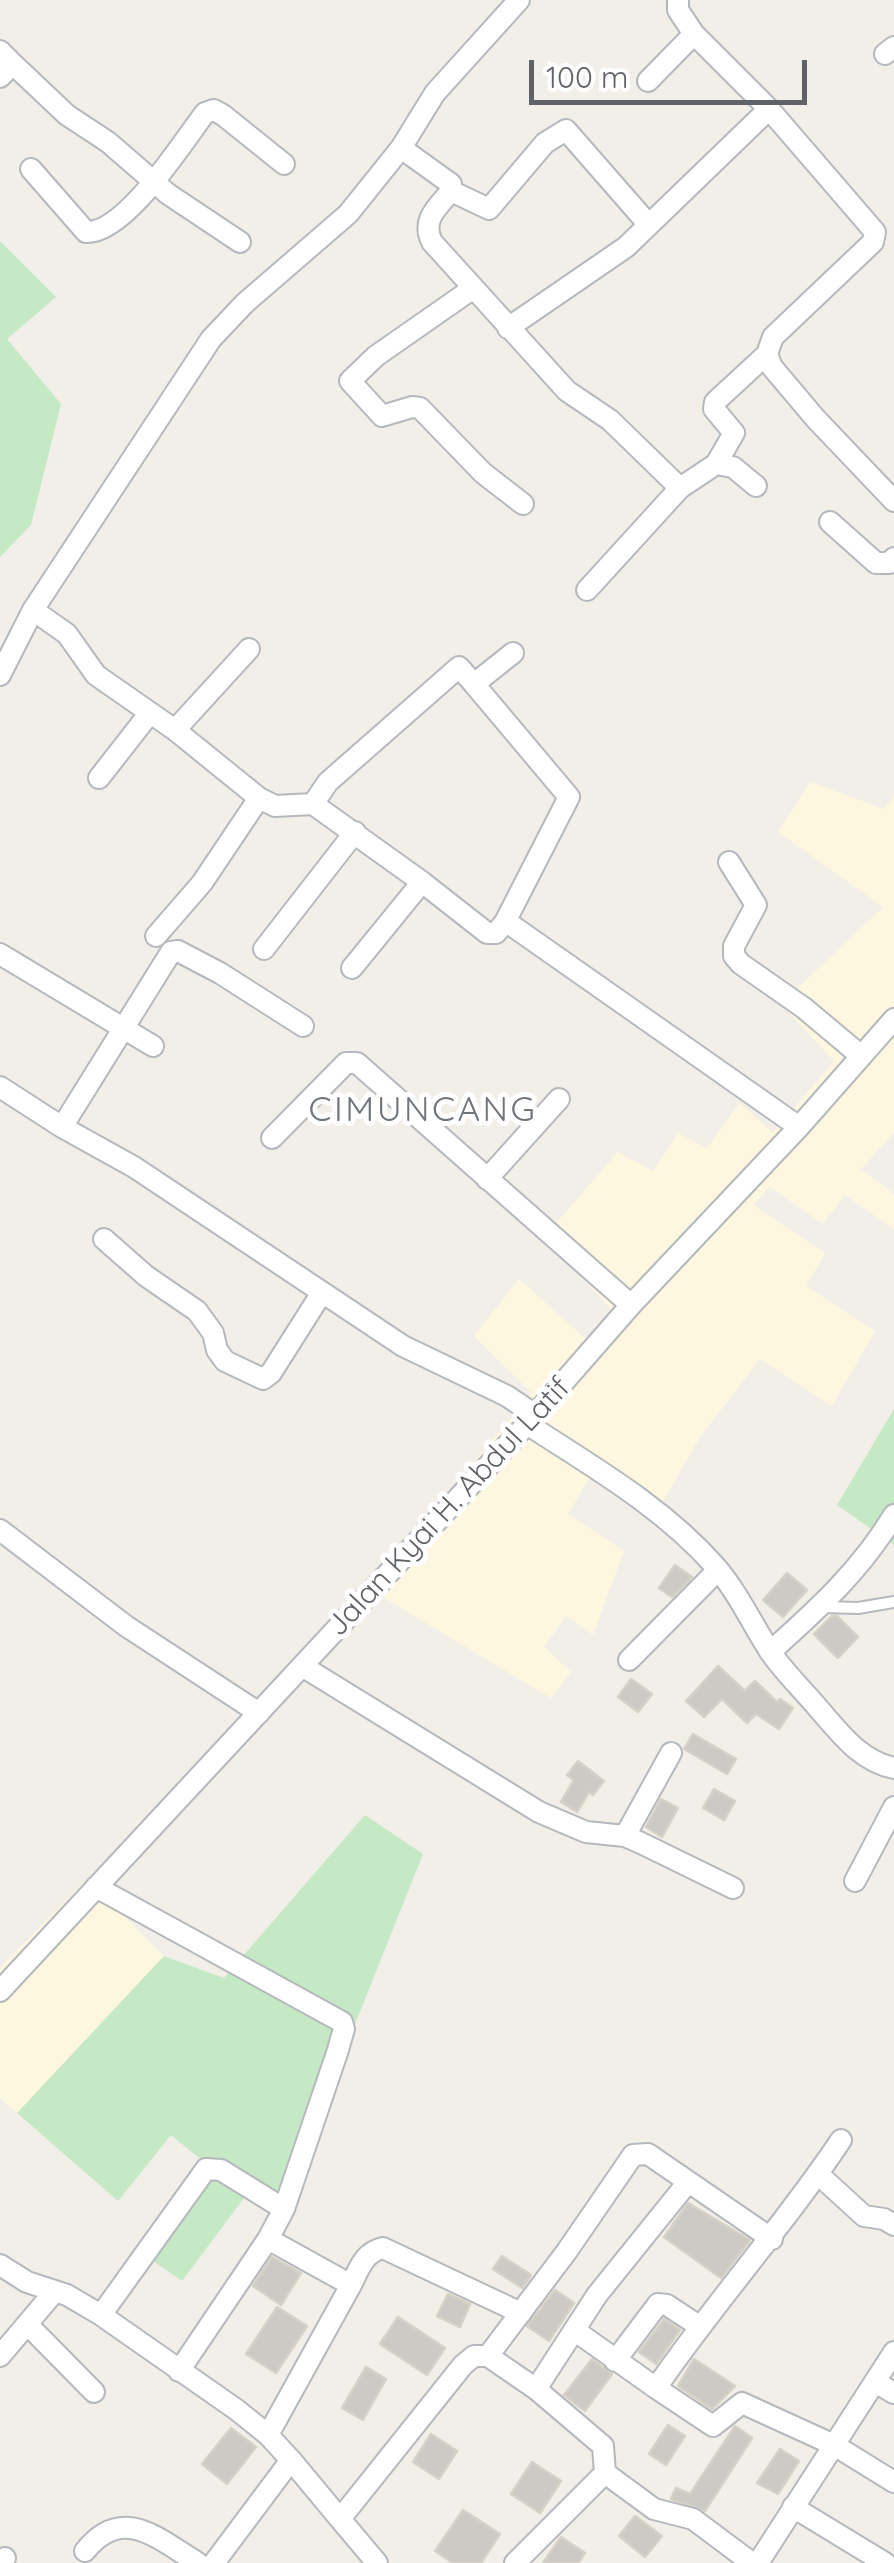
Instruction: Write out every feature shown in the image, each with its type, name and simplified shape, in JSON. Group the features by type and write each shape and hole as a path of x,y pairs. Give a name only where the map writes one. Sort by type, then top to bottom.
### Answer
{"street":[{"path":"0,675 33,610 211,339 245,303 348,214 401,148 435,93 519,0"},
{"path":"586,590 680,488 716,464 734,433 714,409 714,402 767,354 773,337 791,317 876,236 769,109 694,34 678,10 678,0"},
{"path":"648,81 694,34"},
{"path":"4,64 154,181 240,242"},
{"path":"508,328 626,247 769,109"},
{"path":"31,169 86,232 104,230 131,208 205,113 214,110 284,164"},
{"path":"401,148 447,179 452,191 489,209 544,143 566,130 649,225"},
{"path":"452,191 428,220 426,230 432,242 567,392 610,420 680,488"},
{"path":"472,289 376,356 350,381 382,416 420,408 483,473 524,504"},
{"path":"767,354 772,367 815,418 894,501"},
{"path":"716,464 732,467 756,486"},
{"path":"830,522 876,563 890,563 894,558"},
{"path":"33,610 67,634 96,675 175,730 259,798 275,806 312,804 487,933 496,934 506,922 569,797 459,667 328,782 312,804"},
{"path":"175,730 249,649"},
{"path":"474,684 513,654"},
{"path":"99,778 149,714"},
{"path":"156,936 202,883 259,798"},
{"path":"264,949 355,832"},
{"path":"730,862 756,905 734,946 734,956 860,1056"},
{"path":"352,968 422,882"},
{"path":"506,922 799,1127"},
{"path":"62,1127 166,956 178,951 302,1026"},
{"path":"0,954 153,1046"},
{"name":"Jalan Kyai H. Abdul Latif","path":"0,1991 8,1966 96,1888 531,1419 894,1019"},
{"path":"272,1138 350,1062 363,1068 631,1305"},
{"path":"0,1086 62,1127 134,1167 403,1346 507,1396 531,1419 674,1524 718,1570 770,1652 857,1751 894,1768"},
{"path":"487,1180 560,1099"},
{"path":"104,1240 146,1276 197,1311 213,1332 225,1361 256,1377 271,1372 321,1294"},
{"path":"770,1652 864,1562 894,1515"},
{"path":"0,1530 126,1626 259,1713"},
{"path":"629,1660 718,1570"},
{"path":"302,1666 539,1812 586,1832 625,1836 733,1888"},
{"path":"625,1836 671,1753"},
{"path":"855,1881 894,1807"},
{"path":"96,1888 342,2022 344,2029 284,2209 179,2371"},
{"path":"656,2388 699,2326 772,2239 841,2140"},
{"path":"488,2356 567,2252 628,2157 648,2154 772,2239"},
{"path":"101,2315 206,2169 222,2170 284,2209"},
{"path":"818,2174 864,2216 894,2225"},
{"path":"536,2389 598,2295 688,2182"},
{"path":"268,2239 351,2285"},
{"path":"268,2435 372,2250 384,2248 522,2313"},
{"path":"0,2265 27,2282 68,2294 268,2435 377,2563"},
{"path":"0,2356 55,2291"},
{"path":"615,2360 658,2304 667,2305 699,2326"},
{"path":"28,2325 94,2392"},
{"path":"574,2330 712,2426 740,2403 834,2445 894,2482"},
{"path":"605,2473 654,2509 694,2518 755,2563 894,2352"},
{"path":"340,2519 462,2365 474,2356 488,2356 536,2389 603,2446 605,2473 515,2563"},
{"path":"876,2382 894,2393"},
{"path":"214,2563 291,2460"},
{"path":"793,2506 885,2563"},
{"path":"85,2551 103,2532 129,2527 148,2533 198,2563"}],"lane":[{"path":"820,1607 858,1608 894,1602"}],"shaded area":[{"path":"810,782 884,809 894,796 894,1133 861,1169 894,1194 894,1229 845,1195 823,1224 770,1187 753,1205 825,1253 806,1286 875,1331 832,1406 760,1359 700,1437 653,1519 592,1473 568,1514 624,1551 593,1635 566,1616 544,1647 571,1672 551,1698 368,1588 532,1393 474,1336 519,1279 586,1339 612,1310 545,1236 618,1152 653,1171 678,1133 707,1148 740,1103 773,1133 834,1061 781,1004 883,907 778,832"},
{"path":"87,1879 164,1956 17,2113 0,2098 0,1968"}],"green space":[{"path":"0,241 56,297 7,339 61,404 31,525 0,557"},
{"path":"894,1409 894,1545 837,1505"},
{"path":"365,1815 423,1854 282,2207 247,2194 182,2281 149,2258 209,2166 171,2135 118,2201 17,2113 164,1956 224,1978"}],"building":[{"path":"675,1565 692,1577 672,1597 659,1588"},
{"path":"787,1573 807,1590 783,1617 763,1600"},
{"path":"832,1616 837,1616 858,1637 838,1658 814,1634"},
{"path":"718,1666 745,1691 755,1681 778,1703 780,1699 793,1708 779,1729 756,1714 747,1723 722,1699 704,1717 686,1701"},
{"path":"631,1679 652,1694 638,1712 618,1697"},
{"path":"693,1734 736,1759 727,1774 684,1749"},
{"path":"578,1761 604,1781 593,1795 589,1792 577,1812 561,1802 574,1780 567,1775"},
{"path":"714,1789 735,1801 724,1820 703,1808"},
{"path":"661,1799 678,1808 662,1837 646,1827"},
{"path":"688,2203 750,2240 721,2278 664,2237"},
{"path":"502,2256 531,2275 522,2288 493,2269"},
{"path":"272,2257 301,2273 281,2305 253,2286"},
{"path":"555,2290 574,2303 549,2341 527,2326"},
{"path":"448,2294 470,2304 460,2327 437,2316"},
{"path":"277,2307 307,2326 276,2373 246,2354"},
{"path":"398,2317 445,2348 427,2375 380,2344"},
{"path":"664,2319 680,2330 656,2364 639,2352"},
{"path":"592,2359 612,2374 585,2411 564,2395"},
{"path":"694,2359 735,2386 712,2409 678,2386"},
{"path":"366,2367 386,2379 363,2420 342,2408"},
{"path":"668,2425 685,2436 666,2465 649,2454"},
{"path":"735,2426 752,2438 705,2511 671,2499 676,2488 690,2494"},
{"path":"231,2428 256,2447 227,2484 202,2464"},
{"path":"431,2434 457,2451 439,2479 413,2462"},
{"path":"780,2449 799,2461 778,2494 757,2483"},
{"path":"532,2462 561,2481 540,2513 511,2494"},
{"path":"463,2510 500,2534 481,2563 453,2563 435,2551"},
{"path":"635,2516 662,2536 645,2557 619,2536"},
{"path":"561,2537 585,2553 578,2563 543,2563"}],"district":[{"name":"CIMUNCANG","path":"423,1110"}]}
